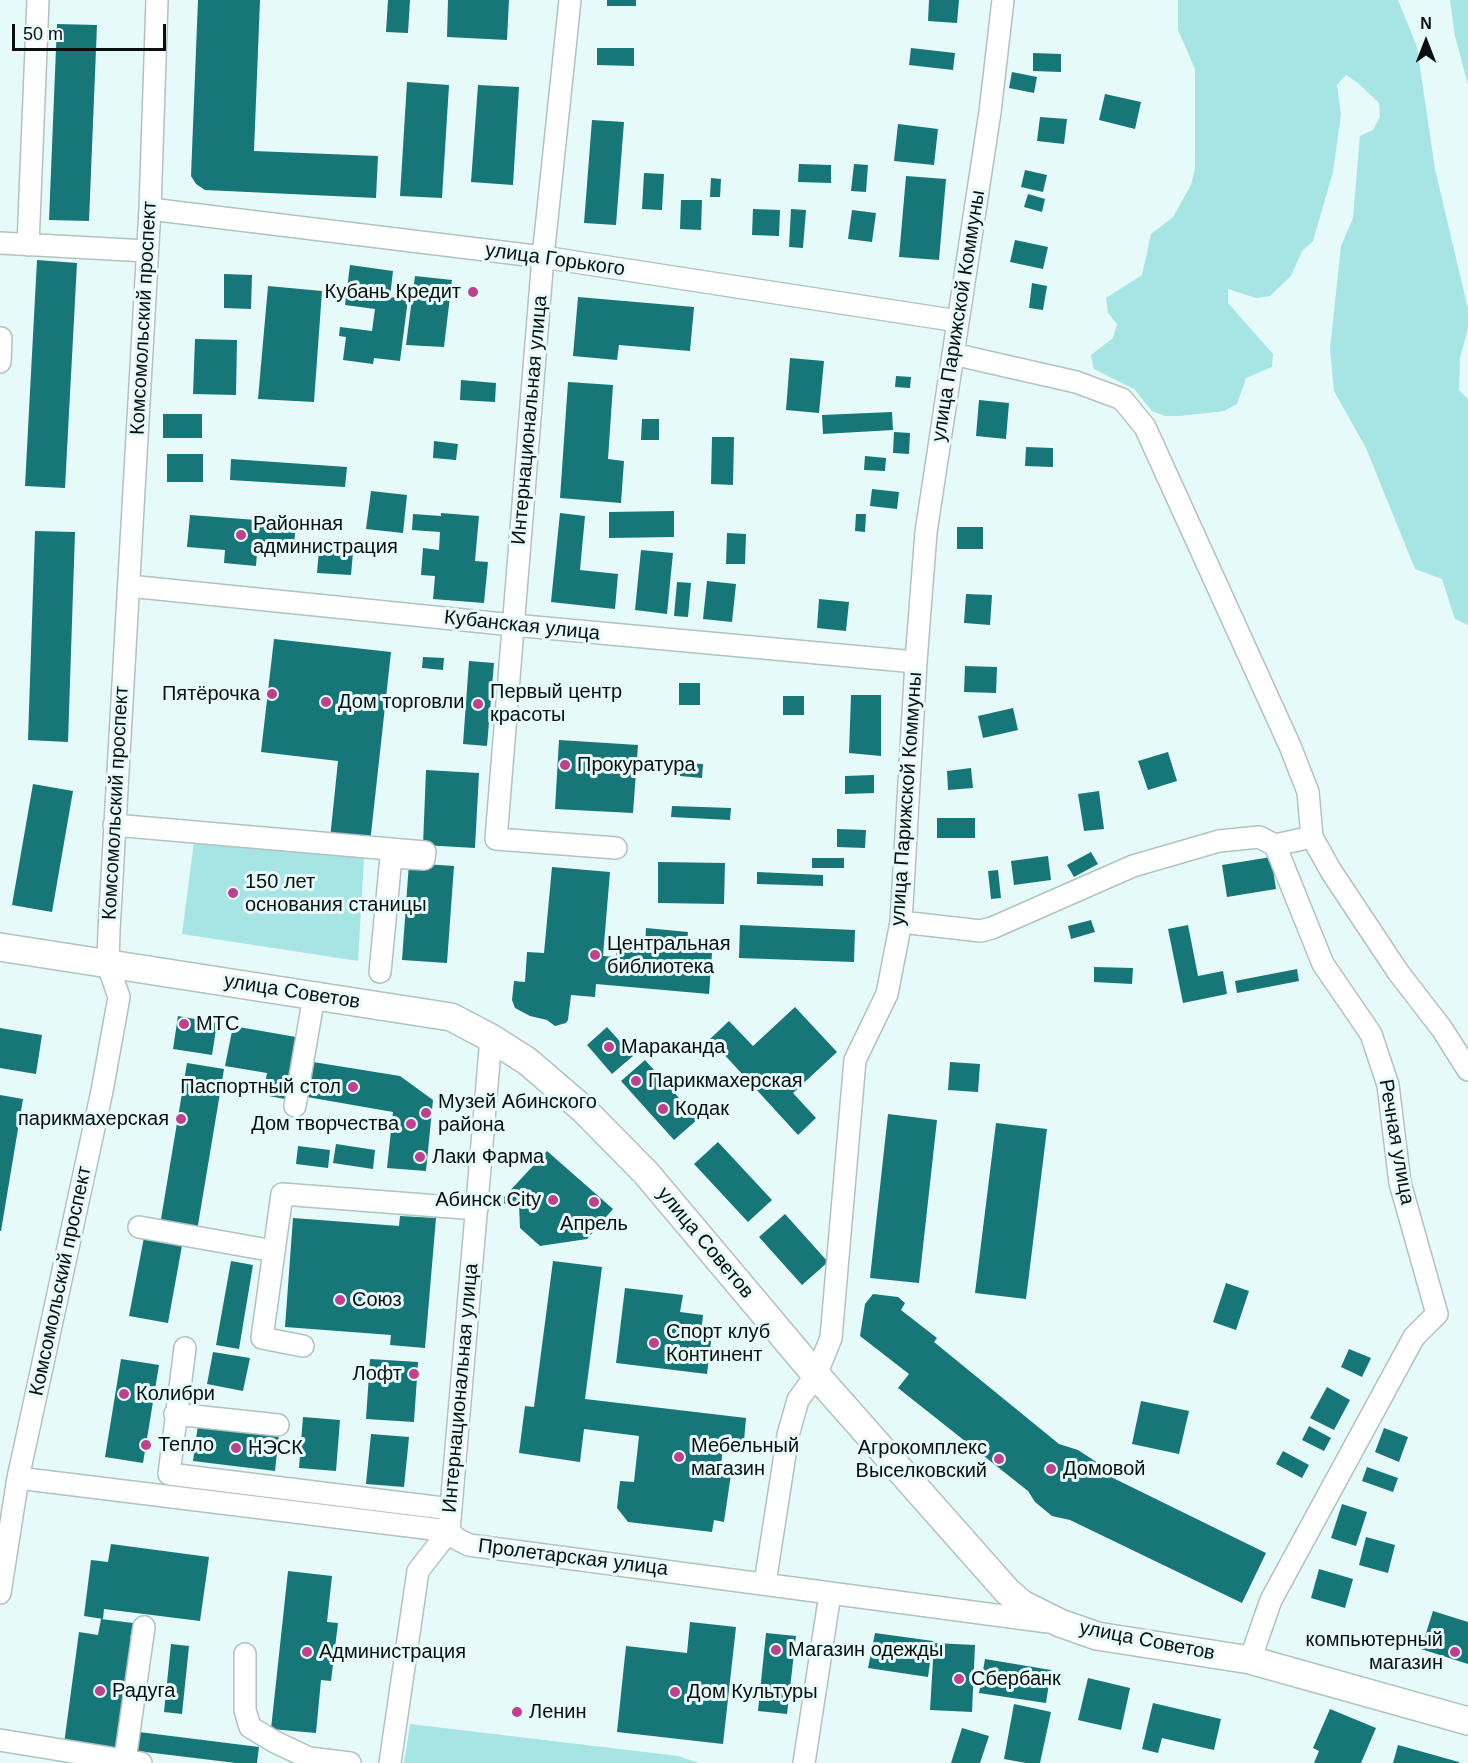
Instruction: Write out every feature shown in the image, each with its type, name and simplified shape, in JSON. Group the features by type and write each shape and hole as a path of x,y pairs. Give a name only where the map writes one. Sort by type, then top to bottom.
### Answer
{"main road":[{"name":"улица Советов","path":"0,947 64,955 108,964 451,1017 491,1038 527,1061 583,1109 646,1173 816,1375 1007,1591 1022,1604 1060,1623 1097,1636 1250,1660 1468,1721"}],"street":[{"path":"28,245 38,0"},
{"name":"Комсомольский проспект","path":"0,1593 18,1478 102,1091 119,997 108,964 150,209 157,0"},
{"name":"Интернациональная улица","path":"570,0 543,257 496,839 616,848"},
{"name":"улица Парижской Коммуны","path":"765,1583 788,1436 798,1400 816,1375 831,1338 855,1060 887,994 901,922 926,532 990,112 1003,0"},
{"name":"улица Горького","path":"150,209 543,257 958,321"},
{"path":"0,243 147,250"},
{"path":"0,362 1,338"},
{"path":"953,354 1076,382 1122,399 1144,427 1290,746 1308,792 1312,837 1398,972 1442,1029 1468,1070"},
{"name":"Кубанская улица","path":"129,586 513,625 916,662"},
{"path":"114,825 424,852 424,859 391,857 380,972"},
{"path":"901,922 981,931 1133,866 1219,841 1259,837 1275,845 1312,837"},
{"name":"Речная улица","path":"1250,1660 1271,1600 1414,1337 1437,1314 1400,1183 1388,1085 1371,1034 1323,963 1275,845"},
{"path":"295,1106 314,996"},
{"name":"Интернациональная улица","path":"390,1763 418,1571 449,1531 491,1038"},
{"path":"303,1346 262,1338 282,1194 477,1209"},
{"path":"139,1227 274,1251"},
{"path":"185,1348 169,1474 451,1509"},
{"path":"175,1414 278,1425"},
{"name":"Пролетарская улица","path":"18,1478 449,1531 457,1539 470,1545 1060,1623"},
{"path":"804,1763 830,1594"},
{"path":"0,1740 133,1762 144,1627"},
{"path":"245,1653 245,1710 250,1727 274,1742 309,1758 350,1763"}],"shaded area":[{"path":"1178,0 1398,0 1417,47 1435,169 1468,309 1468,328 1460,358 1459,390 1468,399 1468,625 1455,619 1442,579 1415,569 1366,448 1334,391 1330,349 1341,246 1353,218 1360,136 1373,130 1380,117 1379,103 1358,83 1346,75 1337,85 1341,114 1333,172 1313,241 1302,251 1291,276 1270,296 1256,298 1228,289 1228,303 1273,354 1272,367 1246,378 1237,404 1224,411 1180,416 1165,416 1152,411 1134,389 1094,369 1091,355 1113,338 1117,324 1108,313 1106,298 1142,275 1151,234 1173,217 1191,185 1195,169 1195,69 1178,30"},
{"path":"1450,0 1468,0 1468,85 1455,36"},
{"path":"194,842 364,858 358,961 182,934"},
{"path":"410,1724 678,1756 699,1763 404,1763"}],"building":[{"path":"198,0 260,0 254,151 378,156 376,198 205,190 196,184 191,176"},
{"path":"388,0 410,0 408,33 386,32"},
{"path":"448,0 509,0 507,40 447,37"},
{"path":"607,0 636,0 636,6 607,6"},
{"path":"929,0 959,0 957,23 928,21"},
{"path":"57,24 97,25 89,221 49,220"},
{"path":"597,48 634,48 634,66 597,65"},
{"path":"911,48 955,53 953,70 909,65"},
{"path":"1033,53 1061,54 1061,72 1033,71"},
{"path":"1012,72 1037,77 1034,93 1009,88"},
{"path":"407,82 449,85 442,198 400,196"},
{"path":"478,85 519,87 513,185 471,182"},
{"path":"1105,94 1141,102 1135,129 1099,120"},
{"path":"1040,117 1067,119 1064,144 1037,141"},
{"path":"592,120 624,122 616,225 584,223"},
{"path":"898,124 938,129 934,165 894,161"},
{"path":"799,164 831,165 831,183 798,182"},
{"path":"854,164 868,165 866,192 851,191"},
{"path":"1025,170 1047,175 1043,192 1021,187"},
{"path":"644,173 664,174 662,210 642,209"},
{"path":"906,176 946,179 939,260 899,257"},
{"path":"711,178 721,179 720,197 710,197"},
{"path":"1028,194 1045,199 1042,212 1024,207"},
{"path":"681,200 702,200 701,230 680,229"},
{"path":"753,209 780,210 779,236 752,235"},
{"path":"791,209 806,210 803,248 789,247"},
{"path":"852,210 876,213 872,242 848,239"},
{"path":"1015,240 1048,247 1043,269 1010,262"},
{"path":"37,260 77,263 65,488 25,486"},
{"path":"350,265 393,271 390,297 408,299 400,361 374,358 373,364 343,360 346,337 339,336 340,327 372,331 375,309 345,305"},
{"path":"224,274 252,275 251,309 224,308"},
{"path":"415,276 452,280 444,347 406,345"},
{"path":"1032,283 1047,286 1043,310 1029,308"},
{"path":"268,286 322,291 314,402 258,399"},
{"path":"578,297 694,307 690,351 619,345 617,360 573,356"},
{"path":"195,339 237,340 236,395 193,394"},
{"path":"790,358 824,361 819,413 786,410"},
{"path":"896,376 911,377 910,388 895,387"},
{"path":"461,380 496,383 495,402 460,400"},
{"path":"568,382 613,385 608,459 624,461 621,503 560,498"},
{"path":"979,400 1009,403 1006,439 976,436"},
{"path":"892,412 893,430 823,434 822,415"},
{"path":"163,414 202,414 202,438 163,438"},
{"path":"642,419 659,419 659,440 641,440"},
{"path":"894,432 910,433 909,454 893,453"},
{"path":"712,437 734,437 733,485 711,484"},
{"path":"434,441 458,444 456,460 433,458"},
{"path":"1026,447 1053,448 1053,467 1025,466"},
{"path":"167,454 203,454 203,482 167,482"},
{"path":"865,456 886,458 885,471 864,470"},
{"path":"231,459 347,467 345,487 230,480"},
{"path":"872,489 899,492 897,509 870,506"},
{"path":"371,491 407,495 403,533 366,529"},
{"path":"674,511 674,537 609,538 609,512"},
{"path":"441,513 479,516 475,561 488,562 484,603 433,599 435,576 421,575 423,548 439,550 440,532 412,530 413,514 441,516"},
{"path":"560,513 585,516 580,570 618,574 615,609 551,602"},
{"path":"856,514 866,514 865,532 855,531"},
{"name":"Районная администрация","path":"190,515 296,523 293,556 257,553 256,566 224,563 225,550 187,547"},
{"path":"957,527 983,527 983,549 957,549"},
{"path":"35,531 75,532 68,742 28,740"},
{"path":"727,533 746,534 745,564 726,564"},
{"path":"319,550 353,552 351,575 317,573"},
{"path":"641,550 673,553 667,614 635,610"},
{"path":"707,581 736,584 732,622 703,619"},
{"path":"677,582 691,583 688,617 674,616"},
{"path":"966,594 992,595 990,625 964,623"},
{"path":"819,599 849,602 846,631 817,628"},
{"name":"Дом торговли","path":"274,639 391,652 370,843 330,839 338,761 261,752"},
{"path":"423,657 444,658 443,670 422,668"},
{"name":"Первый центр красоты","path":"469,661 494,663 487,746 463,744"},
{"path":"965,666 997,667 996,693 964,692"},
{"path":"679,683 700,683 700,705 679,705"},
{"path":"851,695 881,695 881,756 849,753"},
{"path":"783,696 804,696 804,715 783,715"},
{"path":"1013,708 1018,730 983,738 978,716"},
{"path":"559,740 638,745 633,813 555,809"},
{"path":"1168,752 1177,781 1148,790 1138,761"},
{"path":"681,763 703,764 702,778 680,776"},
{"path":"971,768 973,788 948,790 947,771"},
{"path":"426,770 479,773 475,848 423,845"},
{"path":"874,775 874,793 845,794 845,776"},
{"path":"33,784 73,791 52,912 12,905"},
{"path":"1099,791 1104,829 1084,831 1078,794"},
{"path":"672,806 731,808 730,820 671,817"},
{"path":"937,818 975,818 975,838 937,838"},
{"path":"837,829 866,830 865,848 837,847"},
{"path":"1091,852 1098,864 1074,877 1067,865"},
{"path":"1048,856 1051,880 1014,885 1011,861"},
{"path":"1271,857 1276,889 1227,897 1222,865"},
{"path":"812,858 844,858 844,868 812,868"},
{"path":"658,862 725,863 724,904 658,903"},
{"path":"409,863 454,866 447,963 402,960"},
{"path":"552,867 610,872 603,956 616,957 617,946 645,948 646,928 688,932 686,951 712,953 709,994 596,984 595,997 571,995 568,1020 566,1023 555,1026 547,1020 530,1016 515,1008 512,1000 514,981 525,982 527,952 544,953"},
{"path":"998,870 1001,898 991,899 988,871"},
{"path":"757,872 823,875 823,886 757,884"},
{"path":"1091,920 1095,932 1071,939 1068,926"},
{"path":"740,925 855,930 854,962 739,958"},
{"path":"1188,925 1198,976 1223,971 1227,994 1183,1003 1168,929"},
{"path":"1094,967 1133,968 1132,984 1094,982"},
{"path":"1297,969 1299,981 1237,993 1235,981"},
{"path":"795,1007 837,1052 793,1093 816,1118 798,1135 710,1039 729,1021 753,1046"},
{"path":"178,1016 217,1023 212,1055 173,1049"},
{"path":"233,1026 296,1037 285,1099 263,1095 267,1073 225,1066"},
{"path":"607,1027 633,1056 612,1074 587,1045"},
{"path":"0,1028 42,1035 36,1074 0,1068"},
{"path":"645,1060 698,1119 674,1140 621,1081"},
{"path":"313,1062 400,1076 433,1100 426,1171 387,1168 393,1112 307,1097"},
{"path":"950,1062 980,1064 978,1092 948,1090"},
{"path":"187,1063 224,1069 197,1231 160,1225"},
{"path":"0,1095 23,1099 1,1231 0,1231"},
{"path":"888,1114 937,1120 919,1283 870,1278"},
{"path":"996,1123 1047,1129 1026,1299 975,1293"},
{"path":"718,1142 772,1200 748,1222 694,1164"},
{"path":"336,1144 375,1150 373,1169 333,1163"},
{"path":"298,1146 330,1150 328,1168 296,1164"},
{"name":"Абинск City","path":"547,1151 613,1209 587,1239 540,1246 520,1228 519,1204 508,1206 504,1203 504,1197"},
{"path":"785,1214 828,1262 802,1285 759,1237"},
{"path":"400,1216 436,1218 425,1348 390,1345 391,1335 285,1327 293,1218 399,1226"},
{"path":"145,1232 183,1240 168,1323 129,1316"},
{"path":"231,1261 253,1265 239,1349 216,1345"},
{"path":"553,1261 602,1267 585,1399 746,1418 744,1441 724,1439 720,1473 731,1474 724,1522 714,1520 712,1532 628,1522 617,1508 620,1481 634,1482 639,1436 584,1429 580,1462 519,1453 525,1406 534,1407"},
{"path":"1226,1283 1249,1291 1236,1330 1213,1322"},
{"path":"625,1288 683,1295 680,1312 703,1315 701,1333 712,1334 707,1374 616,1363"},
{"name":"Домовой","path":"873,1294 898,1297 905,1303 901,1310 937,1338 934,1342 1059,1444 1078,1450 1098,1463 1107,1475 1266,1553 1242,1603 1070,1520 1052,1516 1035,1502 1028,1491 898,1388 909,1374 860,1336 865,1304"},
{"path":"1349,1349 1371,1358 1362,1377 1341,1367"},
{"path":"213,1352 250,1358 243,1391 207,1384"},
{"path":"121,1359 159,1365 143,1463 105,1457"},
{"path":"370,1359 418,1362 414,1422 366,1419"},
{"path":"1327,1387 1350,1400 1334,1430 1310,1418"},
{"path":"1141,1401 1189,1411 1179,1454 1132,1444"},
{"path":"303,1417 340,1420 336,1471 299,1468"},
{"name":"НЭСК","path":"198,1425 279,1435 275,1471 193,1461"},
{"path":"1309,1426 1331,1438 1324,1451 1302,1440"},
{"path":"1384,1428 1408,1437 1399,1462 1375,1452"},
{"path":"371,1434 409,1437 404,1487 366,1484"},
{"path":"1283,1451 1309,1465 1302,1478 1276,1464"},
{"path":"1367,1467 1398,1478 1393,1492 1362,1481"},
{"path":"1342,1504 1367,1512 1356,1546 1331,1538"},
{"path":"1366,1537 1395,1545 1388,1573 1359,1565"},
{"path":"111,1544 209,1557 200,1621 104,1609 103,1619 84,1616 91,1560 108,1562"},
{"path":"1319,1569 1353,1579 1345,1608 1311,1598"},
{"name":"Администрация","path":"288,1571 332,1576 327,1622 338,1623 331,1681 321,1680 316,1733 271,1729"},
{"path":"1433,1611 1468,1622 1468,1664 1421,1649"},
{"path":"101,1619 133,1623 130,1639 136,1639 121,1751 64,1744 79,1632 98,1635"},
{"name":"Дом Культуры","path":"690,1622 736,1627 723,1744 617,1732 626,1646 687,1653"},
{"path":"766,1633 796,1636 787,1714 758,1711"},
{"path":"875,1633 933,1641 928,1677 868,1668"},
{"path":"934,1643 975,1645 972,1712 930,1710"},
{"path":"171,1644 189,1646 182,1714 164,1712"},
{"path":"985,1659 1051,1670 1046,1703 979,1693"},
{"path":"1088,1678 1130,1688 1121,1730 1078,1720"},
{"path":"1153,1703 1221,1719 1214,1750 1162,1738 1158,1753 1142,1749"},
{"path":"1014,1704 1051,1712 1040,1763 1004,1759"},
{"path":"1330,1709 1376,1728 1361,1763 1314,1763 1319,1751 1313,1748"},
{"path":"962,1728 989,1736 980,1763 951,1763"},
{"path":"139,1732 259,1747 257,1763 236,1763 137,1751"},
{"path":"1398,1745 1459,1762 1459,1763 1393,1763"}],"place":[{"name":"Кубань Кредит","path":"473,292"},
{"name":"Районная администрация","path":"241,535"},
{"name":"Пятёрочка","path":"272,694"},
{"name":"Дом торговли","path":"326,702"},
{"name":"Первый центр красоты","path":"478,704"},
{"name":"Прокуратура","path":"565,765"},
{"name":"150 лет основания станицы","path":"233,893"},
{"name":"Центральная библиотека","path":"595,955"},
{"name":"МТС","path":"184,1024"},
{"name":"Мараканда","path":"609,1047"},
{"name":"Парикмахерская","path":"636,1081"},
{"name":"Паспортный стол","path":"353,1087"},
{"name":"Кодак","path":"663,1109"},
{"name":"Музей Абинского района","path":"426,1113"},
{"name":"парикмахерская","path":"181,1119"},
{"name":"Дом творчества","path":"411,1124"},
{"name":"Лаки Фарма","path":"420,1157"},
{"name":"Абинск City","path":"553,1200"},
{"name":"Апрель","path":"594,1202"},
{"name":"Союз","path":"340,1300"},
{"name":"Спорт клуб Континент","path":"654,1343"},
{"name":"Лофт","path":"414,1374"},
{"name":"Колибри","path":"124,1394"},
{"name":"Тепло","path":"146,1445"},
{"name":"НЭСК","path":"236,1448"},
{"name":"Мебельный магазин","path":"679,1457"},
{"name":"Агрокомплекс Выселковский","path":"999,1459"},
{"name":"Домовой","path":"1051,1469"},
{"name":"Магазин одежды","path":"776,1650"},
{"name":"Администрация","path":"307,1652"},
{"name":"компьютерный магазин","path":"1455,1652"},
{"name":"Сбербанк","path":"959,1679"},
{"name":"Радуга","path":"100,1691"},
{"name":"Дом Культуры","path":"675,1692"},
{"name":"Ленин","path":"517,1712"}]}
